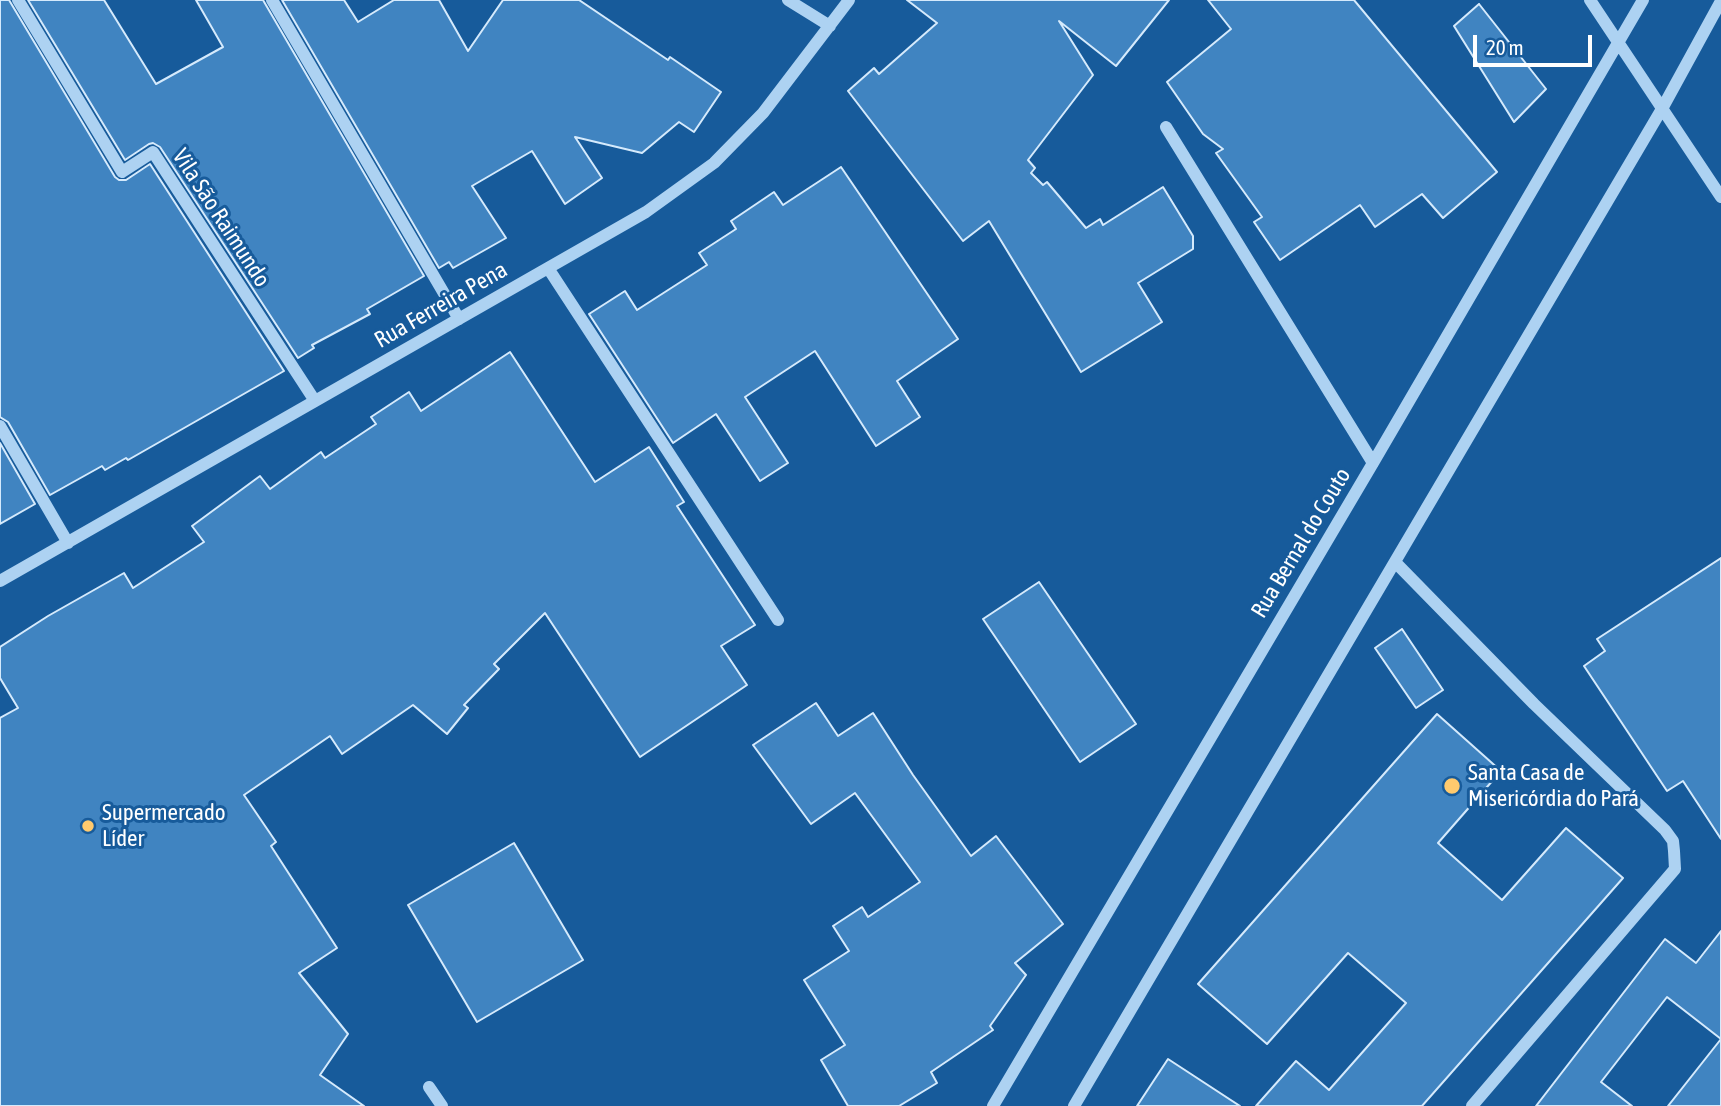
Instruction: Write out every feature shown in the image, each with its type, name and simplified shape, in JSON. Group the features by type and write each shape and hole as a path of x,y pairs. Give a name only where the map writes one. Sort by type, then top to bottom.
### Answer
{"street":[{"name":"Vila São Raimundo","path":"18,0 122,172 153,152 314,401"},
{"path":"272,0 459,319"},
{"path":"788,0 830,26"},
{"name":"Rua Ferreira Pena","path":"0,580 646,212 714,163 763,113 849,0"},
{"path":"1590,0 1721,197"},
{"name":"Rua Bernal do Couto","path":"993,1106 1643,0"},
{"path":"1074,1106 1663,107 1721,1"},
{"path":"1167,127 1373,463"},
{"path":"548,268 778,620"},
{"path":"0,426 68,543"},
{"path":"1395,562 1673,841 1675,869 1472,1106"},
{"path":"429,1087 442,1106"}],"building":[{"path":"0,0 9,0 115,177 126,180 150,164 284,371 128,460 126,458 105,470 102,466 50,495 8,422 0,417"},
{"path":"28,0 104,0 156,84 223,47 196,0 263,0 424,276 367,309 370,314 312,345 314,348 298,358 160,147 149,144 125,160"},
{"path":"282,0 344,0 358,22 394,0 439,0 468,51 503,0 579,0 721,92 694,132 679,122 642,153 575,137 602,178 565,204 532,151 472,186 506,238 453,268 449,262 439,268"},
{"path":"907,0 1169,0 1116,66 1059,21 1093,75 1028,160 1035,168 1031,173 1043,185 1047,182 1086,228 1100,219 1103,225 1163,187 1193,236 1193,249 1138,283 1162,322 1081,372 989,221 963,241 848,91 874,68 879,74 937,23"},
{"path":"1208,0 1354,0 1497,172 1443,218 1422,194 1375,227 1360,205 1280,260 1254,222 1262,217 1216,153 1223,149 1203,134 1167,82 1231,29"},
{"path":"1479,4 1546,89 1514,122 1454,26"},
{"path":"841,167 958,339 897,381 920,417 876,446 815,351 745,397 788,463 760,481 716,414 673,443 589,314 625,291 637,310 707,265 699,253 736,229 731,221 774,192 783,205"},
{"path":"510,352 595,482 649,447 684,502 677,506 755,625 721,646 747,685 640,757 545,613 494,664 499,669 464,705 468,708 447,734 413,705 342,754 330,736 244,795 276,842 271,846 337,948 299,973 348,1034 320,1075 364,1106 0,1106 0,718 18,708 0,678 0,647 124,573 133,588 204,542 192,526 260,476 270,489 321,452 325,458 376,424 371,417 409,392 421,411"},
{"path":"0,443 35,504 0,524"},
{"path":"1721,558 1721,839 1683,781 1667,791 1584,666 1605,651 1597,639"},
{"path":"1039,582 1136,724 1080,762 983,619"},
{"path":"1402,629 1443,690 1416,708 1375,648"},
{"path":"816,703 838,736 873,713 971,856 996,836 1063,924 1015,963 1026,975 990,1026 993,1030 931,1072 937,1083 899,1106 848,1106 821,1060 845,1045 804,980 849,951 833,926 862,907 868,917 920,882 855,793 811,824 753,745"},
{"path":"1437,714 1501,771 1438,843 1502,900 1566,828 1623,878 1422,1106 1256,1106 1296,1061 1329,1090 1406,1003 1348,953 1267,1044 1198,984"},
{"path":"514,843 583,960 477,1022 408,905"},
{"path":"1721,931 1721,1039 1667,997 1601,1082 1632,1106 1536,1106 1665,939 1696,963"},
{"path":"1721,1039 1721,1106 1668,1106"},
{"path":"1168,1059 1240,1106 1137,1106"}],"place":[{"name":"Santa Casa de Misericórdia do Pará","path":"1452,786"},
{"name":"Supermercado Líder","path":"88,826"}]}
